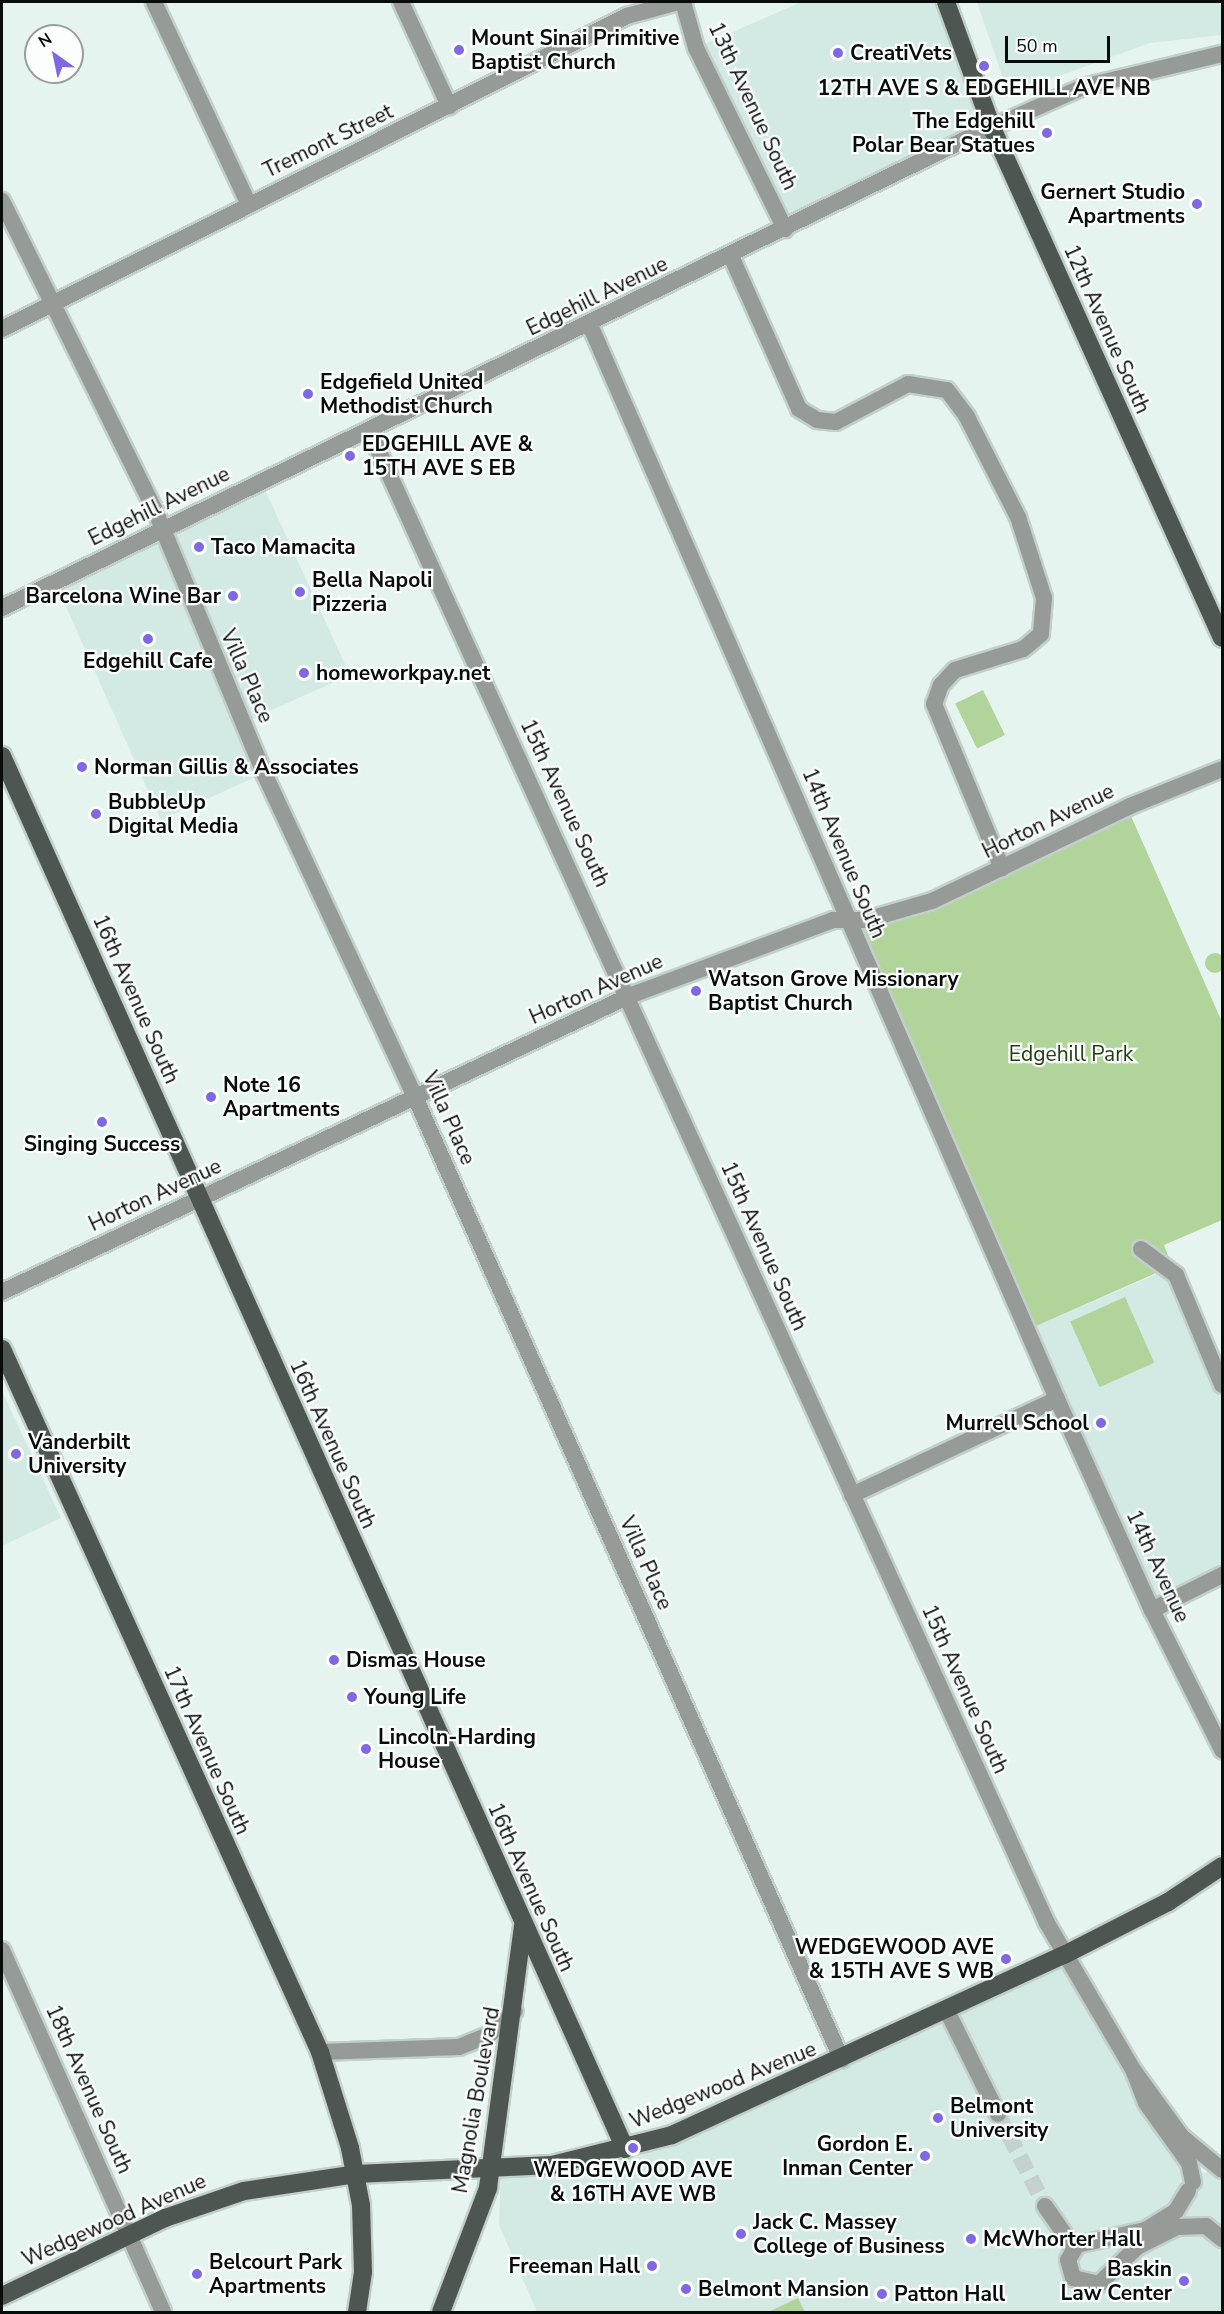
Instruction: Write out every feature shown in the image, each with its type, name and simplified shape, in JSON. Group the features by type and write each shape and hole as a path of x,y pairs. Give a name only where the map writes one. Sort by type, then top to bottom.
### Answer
{"main road":[{"name":"12th Avenue South","path":"946,2 992,128 1222,638"},
{"name":"16th Avenue South","path":"2,756 625,2149"},
{"name":"17th Avenue South","path":"2,1349 320,2052 356,2174"},
{"name":"Wedgewood Avenue","path":"2,2296 130,2234 244,2191 356,2174 552,2165 625,2149 672,2135 842,2060 1064,1955 1168,1902 1222,1866"},
{"name":"Magnolia Boulevard","path":"441,2313 488,2188 515,2011 523,1924"},
{"path":"356,2174 363,2238 357,2313"}],"street":[{"path":"154,2 249,206"},
{"path":"401,2 449,106"},
{"name":"Tremont Street","path":"2,329 627,16 679,2"},
{"name":"13th Avenue South","path":"683,2 696,48 785,229"},
{"name":"Edgehill Avenue","path":"2,608 160,530 370,432 992,128 1083,87 1222,54"},
{"name":"Villa Place","path":"2,201 50,306 160,530 264,773 415,1096 842,2060"},
{"path":"731,256 799,409 817,420 836,422 908,384 947,390 967,417 1018,517 1044,598 1041,634 1020,651 955,670 941,685 934,704 1002,868"},
{"name":"14th Avenue South","path":"590,325 1057,1399"},
{"name":"15th Avenue South","path":"370,432 630,996 852,1495 1064,1955 1134,2070 1182,2137 1222,2170"},
{"name":"Horton Avenue","path":"2,1292 630,996 833,920 866,920 932,901 1222,769"},
{"path":"1141,1249 1176,1275 1222,1385"},
{"path":"852,1495 1057,1399"},
{"name":"14th Avenue","path":"1057,1399 1152,1610 1222,1750"},
{"path":"1152,1610 1222,1575"},
{"name":"18th Avenue South","path":"2,1950 130,2234 163,2313"},
{"path":"320,2052 459,2047 489,2035 515,2011"},
{"path":"947,2011 998,2114"},
{"name":"15th Avenue South","path":"1134,2070 1146,2103 1189,2163 1191,2187 1189,2209 1214,2226"},
{"path":"1081,2244 1128,2236 1157,2224 1182,2205 1191,2187 1208,2171 1222,2170"},
{"path":"1045,2206 1081,2244 1103,2244 1112,2254 1101,2282"},
{"path":"1101,2282 1144,2242 1177,2227 1214,2226 1222,2239"},
{"path":"1081,2244 1071,2274 1101,2282"}],"shaded area":[{"path":"801,2 946,2 992,128 785,229 696,48"},
{"path":"977,2 1222,2 1222,35 1150,43 1020,90 1006,87"},
{"path":"261,481 350,675 243,723 264,773 161,820 55,582"},
{"path":"1173,1267 1222,1385 1222,1575 1152,1610 1027,1330"},
{"name":"Vanderbilt University","path":"2,1391 61,1518 2,1546"},
{"name":"Belmont University","path":"1064,1955 1202,2173 1222,2170 1222,2312 537,2312 499,2225 501,2169 672,2135"}],"green space":[{"path":"983,690 1005,735 977,749 955,704"},
{"name":"Edgehill Park","path":"1127,807 1222,1022 1222,1220 1164,1245 1172,1266 1027,1330 849,920 932,901"},
{"path":"1215,953 1222,956 1225,963 1222,970 1215,973 1208,970 1205,963 1208,956"},
{"path":"1125,1297 1154,1363 1099,1387 1070,1321"},
{"path":"798,2298 805,2312 768,2312"}],"tunnel":[{"path":"998,2114 1045,2206"}],"place":[{"name":"Mount Sinai Primitive Baptist Church","path":"459,50"},
{"name":"CreatiVets","path":"838,53"},
{"name":"12TH AVE S & EDGEHILL AVE NB","path":"984,66"},
{"name":"The Edgehill Polar Bear Statues","path":"1047,133"},
{"name":"Gernert Studio Apartments","path":"1197,204"},
{"name":"Edgefield United Methodist Church","path":"308,394"},
{"name":"EDGEHILL AVE & 15TH AVE S EB","path":"350,456"},
{"name":"Taco Mamacita","path":"199,547"},
{"name":"Bella Napoli Pizzeria","path":"300,592"},
{"name":"Barcelona Wine Bar","path":"233,596"},
{"name":"Edgehill Cafe","path":"148,639"},
{"name":"homeworkpay.net","path":"304,673"},
{"name":"Norman Gillis & Associates","path":"82,767"},
{"name":"BubbleUp Digital Media","path":"96,814"},
{"name":"Watson Grove Missionary Baptist Church","path":"696,991"},
{"name":"Note 16 Apartments","path":"211,1097"},
{"name":"Singing Success","path":"102,1122"},
{"name":"Murrell School","path":"1101,1423"},
{"name":"Vanderbilt University","path":"16,1454"},
{"name":"Dismas House","path":"334,1660"},
{"name":"Young Life","path":"352,1697"},
{"name":"Lincoln-Harding House","path":"366,1749"},
{"name":"WEDGEWOOD AVE & 15TH AVE S WB","path":"1006,1959"},
{"name":"Belmont University","path":"938,2118"},
{"name":"WEDGEWOOD AVE & 16TH AVE WB","path":"633,2148"},
{"name":"Gordon E. Inman Center","path":"925,2156"},
{"name":"Jack C. Massey College of Business","path":"741,2234"},
{"name":"McWhorter Hall","path":"971,2239"},
{"name":"Freeman Hall","path":"652,2266"},
{"name":"Belcourt Park Apartments","path":"197,2274"},
{"name":"Baskin Law Center","path":"1184,2281"},
{"name":"Belmont Mansion","path":"686,2289"},
{"name":"Patton Hall","path":"882,2294"}]}
